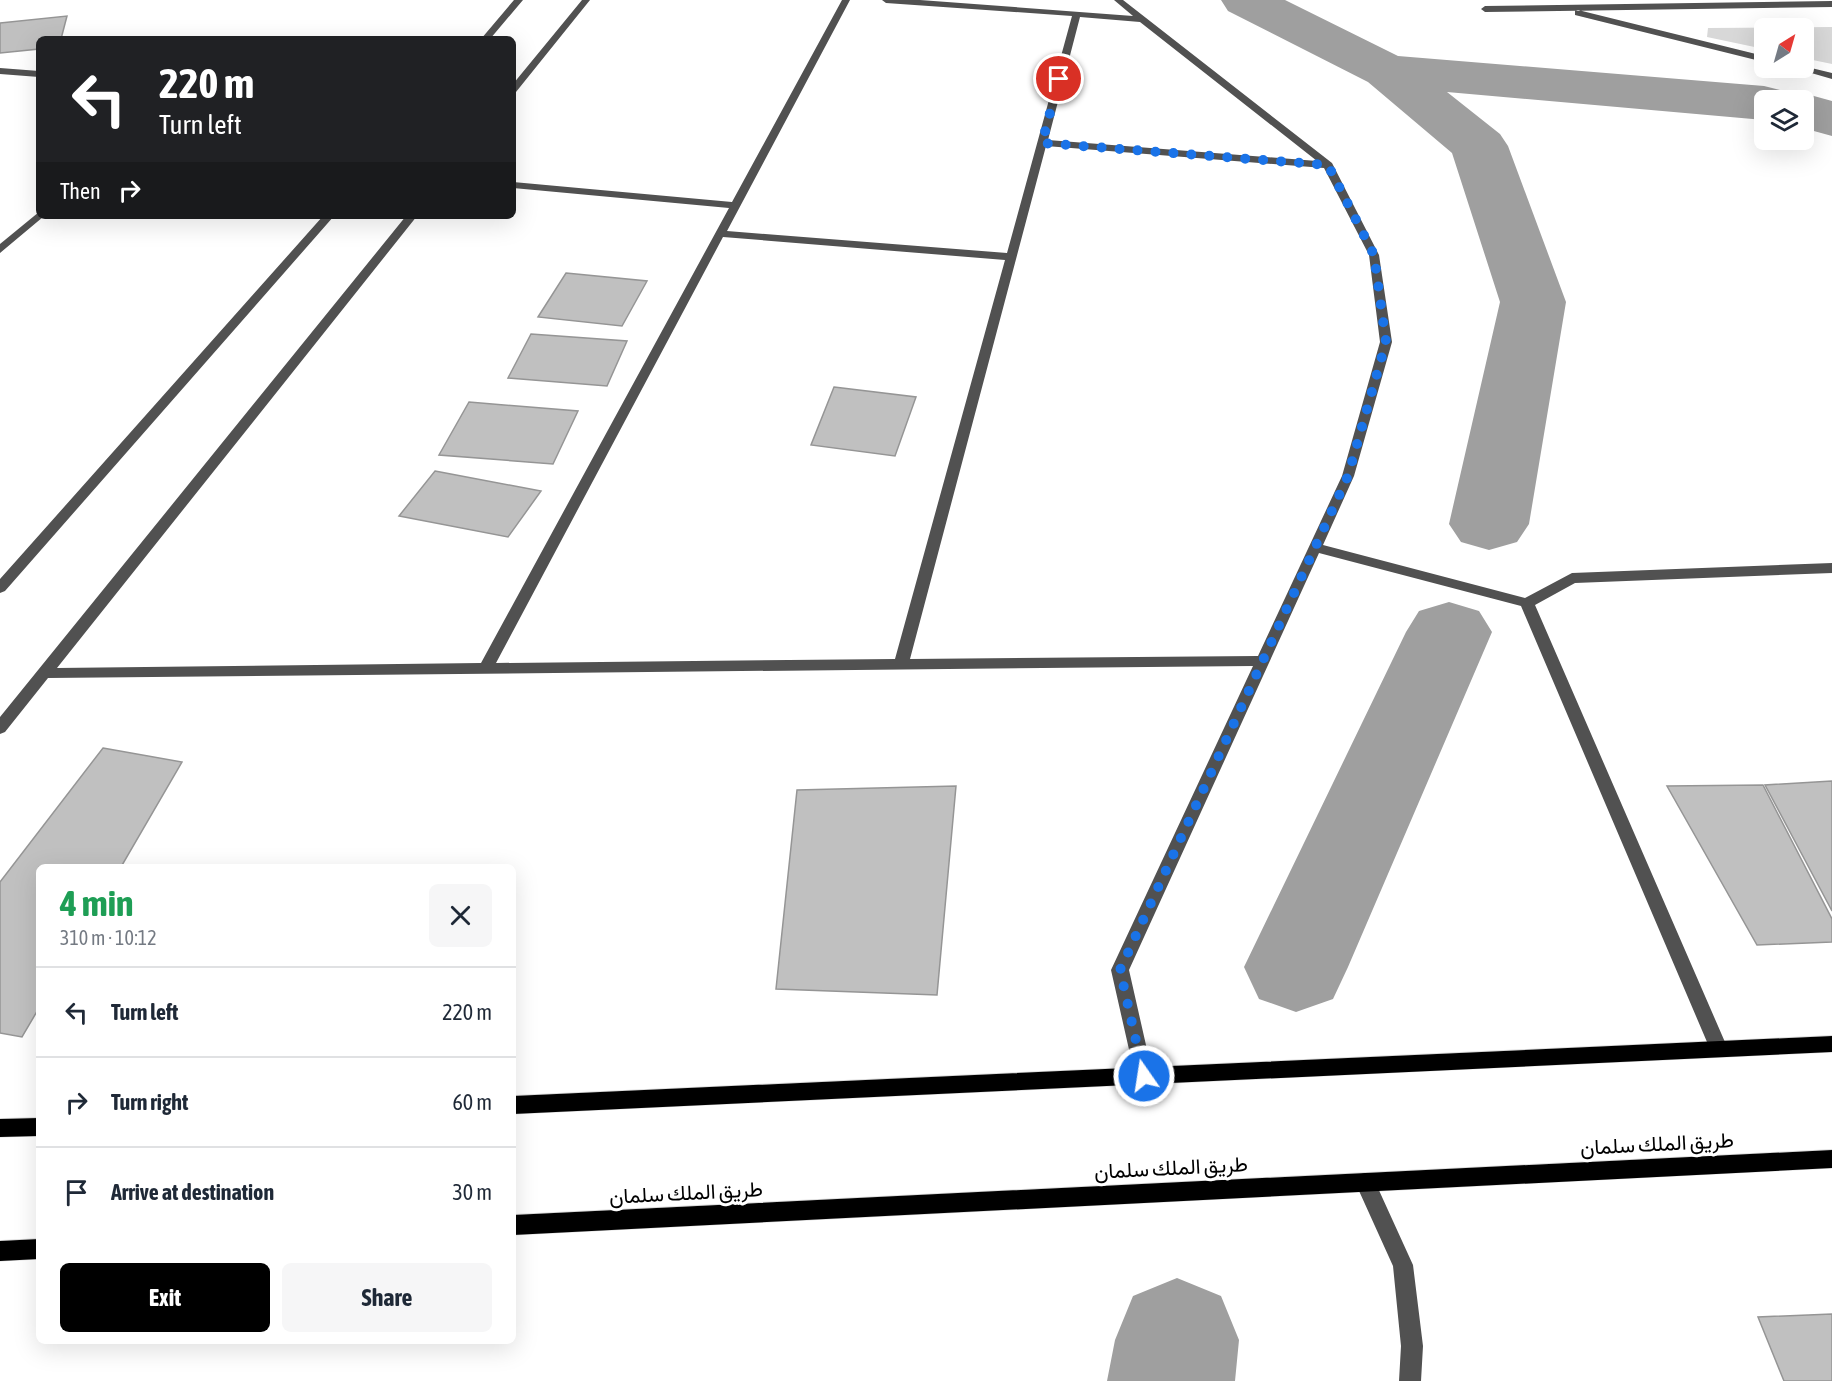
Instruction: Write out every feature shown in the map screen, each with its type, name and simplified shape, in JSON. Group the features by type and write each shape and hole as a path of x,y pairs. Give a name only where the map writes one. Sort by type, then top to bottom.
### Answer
{"main road":[{"path":"516,1105 1832,1044"},
{"path":"0,1128 36,1127"},
{"name":"طريق الملك سلمان","path":"516,1226 1832,1159"},
{"path":"0,1251 36,1249"}],"street":[{"path":"488,36 519,0"},
{"path":"516,86 586,0"},
{"path":"486,668 846,0"},
{"path":"886,0 1141,19"},
{"path":"1118,0 1328,165 1374,255 1386,342 1348,476 1120,970 1144,1076"},
{"path":"1485,9 1815,2 1832,4"},
{"path":"1558,8 1754,57"},
{"path":"901,664 1077,14"},
{"path":"0,71 36,74"},
{"path":"1814,72 1832,76"},
{"path":"1042,143 1328,165"},
{"path":"516,185 735,205"},
{"path":"0,250 36,218"},
{"path":"0,588 325,219"},
{"path":"0,728 410,219"},
{"path":"720,234 1011,257"},
{"path":"1315,547 1527,603 1572,578 1832,568"},
{"path":"1527,603 1719,1049"},
{"path":"45,673 1261,661"},
{"path":"1365,1182 1403,1265 1412,1346 1410,1381"}],"shaded area":[{"path":"1814,27 1832,27 1832,64 1814,60"},
{"path":"1708,28 1754,28 1754,47 1707,37"}],"building":[{"path":"67,16 62,36 36,36 36,49 0,53 0,23"},
{"path":"566,273 647,281 622,326 538,317"},
{"path":"531,334 627,341 607,386 508,378"},
{"path":"834,387 916,397 895,456 811,445"},
{"path":"469,402 578,411 553,464 439,455"},
{"path":"435,471 541,491 508,537 399,516"},
{"path":"103,748 182,762 123,864 36,864 36,1013 22,1037 0,1033 0,882"},
{"path":"1832,781 1832,911 1765,785"},
{"path":"1763,785 1832,919 1832,942 1757,945 1667,786"},
{"path":"956,786 937,995 776,989 797,790"},
{"path":"1832,1314 1832,1381 1784,1381 1758,1317"}],"waterway":[{"path":"1246,0 1387,71"},
{"path":"1387,71 1754,102"},
{"path":"1387,71 1479,146 1533,302 1489,524"},
{"path":"1814,113 1832,119"},
{"path":"1296,967 1449,632"},
{"path":"1171,1381 1177,1340"}],"route":[{"path":"1059,79 1042,143 1328,165 1374,255 1386,342 1348,476 1120,970 1144,1076"}]}
